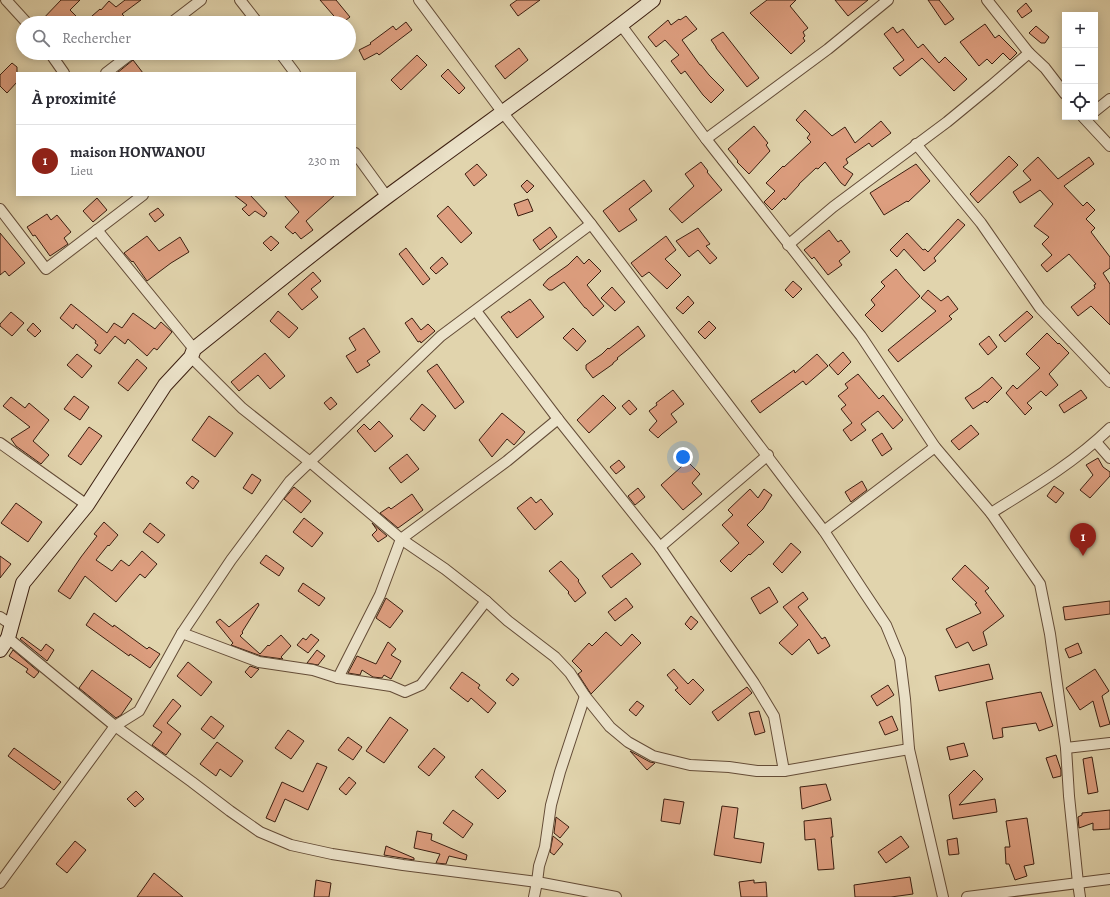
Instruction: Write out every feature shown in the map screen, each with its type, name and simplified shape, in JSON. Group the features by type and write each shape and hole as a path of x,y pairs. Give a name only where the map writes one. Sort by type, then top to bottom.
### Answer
{"street":[{"path":"6,0 21,16"},
{"path":"180,16 201,0"},
{"path":"240,0 253,16"},
{"path":"419,0 503,113 591,224 768,456 824,531 886,625 900,659 909,749 943,897"},
{"path":"0,650 23,583 87,505 165,385 192,353 388,197 621,25 652,0"},
{"path":"706,139 828,49 888,0"},
{"path":"987,0 1029,53 1045,68 1062,90"},
{"path":"621,25 706,139 861,336 935,448 992,514 1040,584 1050,634 1066,748 1069,796 1080,897"},
{"path":"788,244 916,144 947,122 1029,53"},
{"path":"55,60 63,72"},
{"path":"107,72 123,60"},
{"path":"285,60 294,72"},
{"path":"1098,109 1110,99"},
{"path":"1087,120 1110,146"},
{"path":"916,144 981,223 1040,308 1110,382"},
{"path":"356,154 388,197"},
{"path":"0,209 46,269 142,196"},
{"path":"0,883 115,726 139,711 182,634 231,560 290,481 441,336 591,224"},
{"path":"97,230 192,353 242,408 310,462 401,539 445,569 486,601 508,621 555,657 570,673 585,696 610,727 628,742 654,756 690,765 729,767 757,772 784,772 909,749"},
{"path":"476,311 558,419 660,547 754,683 774,716 784,772"},
{"path":"338,678 380,595 401,539 507,461 558,419"},
{"path":"992,514 1062,468 1096,442 1110,428"},
{"path":"1096,442 1110,458"},
{"path":"0,443 87,505"},
{"path":"824,531 935,448"},
{"path":"660,547 768,456"},
{"path":"182,634 259,662 313,670 338,678 391,686 405,692 421,685 486,601"},
{"path":"7,627 115,726 260,832 291,845 332,854 537,882 616,897"},
{"path":"534,897 539,866 545,847 553,798 585,696"},
{"path":"1066,748 1110,743"},
{"path":"967,897 1110,879"}],"building":[{"path":"61,0 80,0 70,10 76,16 46,16"},
{"path":"125,0 141,0 122,14 124,16 92,16 100,9 101,10 109,1 116,7"},
{"path":"320,0 336,0 349,16 334,16"},
{"path":"517,0 540,0 518,16 510,5"},
{"path":"767,0 796,0 790,6 808,28 803,32 805,36 803,38 805,41 791,54 750,13"},
{"path":"835,0 868,0 848,16"},
{"path":"928,0 939,0 954,19 945,25"},
{"path":"1026,3 1032,11 1022,18 1017,11"},
{"path":"686,16 697,29 682,40 700,65 724,90 711,103 685,71 681,74 671,61 679,55 665,40 656,47 648,37 668,20 671,25"},
{"path":"406,22 412,30 379,55 377,53 364,60 359,50 371,44 370,43 393,26 396,30"},
{"path":"985,24 995,38 999,35 1017,53 1010,60 1003,53 992,64 987,59 979,66 960,42"},
{"path":"1036,26 1049,37 1045,43 1041,43 1029,33"},
{"path":"893,27 897,33 903,29 918,48 923,44 939,63 945,57 967,79 954,91 922,58 900,76 893,68 904,60 884,34"},
{"path":"723,32 759,78 747,87 711,40"},
{"path":"519,48 528,60 505,79 495,66"},
{"path":"417,55 427,65 401,90 391,80"},
{"path":"133,60 142,72 118,72"},
{"path":"12,63 17,67 16,83 7,93 0,86 0,75"},
{"path":"448,69 465,88 459,94 441,76"},
{"path":"805,110 832,136 845,127 855,143 881,121 891,133 872,147 869,143 846,159 848,163 843,167 853,174 845,186 825,162 818,169 816,168 785,200 784,198 772,210 764,202 775,191 766,183 811,142 807,138 810,134 796,120"},
{"path":"754,126 768,143 766,145 770,151 749,174 737,162 738,161 728,149"},
{"path":"1009,156 1018,165 978,203 970,194"},
{"path":"1038,157 1058,179 1089,157 1094,164 1064,186 1083,206 1087,202 1095,210 1086,219 1095,228 1091,232 1110,257 1110,268 1103,273 1110,284 1110,325 1091,306 1078,316 1071,307 1095,288 1094,285 1096,284 1069,254 1047,272 1041,265 1052,255 1042,244 1049,237 1034,226 1053,204 1040,190 1020,203 1013,192 1031,180 1023,171"},
{"path":"701,162 722,190 682,223 669,209 694,186 685,174"},
{"path":"477,164 487,175 474,186 465,174"},
{"path":"916,164 930,181 908,202 907,201 884,215 870,193"},
{"path":"527,180 534,186 527,193 521,186"},
{"path":"644,180 652,191 629,209 637,220 619,232 603,211"},
{"path":"235,196 251,196 267,213 264,217 255,211 249,216 242,209 247,205"},
{"path":"285,196 334,196 306,221 313,230 301,239 295,232 293,234 285,227 299,212"},
{"path":"97,198 107,210 93,222 83,211"},
{"path":"528,199 533,211 518,216 514,204"},
{"path":"448,206 472,233 461,243 437,216"},
{"path":"158,208 164,215 155,222 149,214"},
{"path":"47,214 51,220 57,215 71,232 64,238 68,244 50,256 35,235 33,236 27,227"},
{"path":"958,219 965,225 934,258 936,261 924,271 904,249 897,257 890,250 907,233 923,250 925,249 928,252"},
{"path":"550,227 557,237 540,250 533,240"},
{"path":"698,228 710,244 706,246 717,258 710,264 698,250 689,257 676,241"},
{"path":"829,230 838,242 841,240 850,252 839,261 842,265 828,275 814,257 812,259 804,250"},
{"path":"0,233 25,263 9,276 5,271 0,275"},
{"path":"147,236 159,251 180,237 189,252 147,281 133,261 132,262 124,253"},
{"path":"271,236 279,243 271,251 263,243"},
{"path":"666,236 676,250 665,259 681,275 667,289 649,272 642,277 631,263"},
{"path":"406,248 430,279 423,285 399,254"},
{"path":"577,256 584,264 589,259 601,271 587,285 604,306 593,316 564,282 552,290 549,290 543,285 548,279 568,265"},
{"path":"442,257 448,264 436,274 430,268"},
{"path":"896,269 920,296 882,332 865,315 875,305 871,300 885,286 881,282"},
{"path":"313,272 321,281 311,289 318,297 302,310 288,294"},
{"path":"793,281 802,289 793,298 785,290"},
{"path":"612,287 625,302 615,311 601,298"},
{"path":"928,290 941,301 948,296 958,309 949,316 952,319 898,362 888,350 936,311 921,298"},
{"path":"688,296 694,303 683,314 676,308"},
{"path":"530,299 544,317 517,338 501,317 509,311 510,313"},
{"path":"71,304 107,333 114,323 122,328 133,313 155,329 161,322 172,332 157,350 154,348 147,356 128,339 125,344 115,336 100,354 94,350 98,345 95,343 96,341 76,324 73,329 60,318"},
{"path":"278,311 298,328 289,338 270,321"},
{"path":"1027,311 1033,317 1005,342 999,335"},
{"path":"11,312 24,323 12,336 0,326 0,324"},
{"path":"412,318 421,330 428,324 435,331 421,343 420,341 418,342 405,323"},
{"path":"709,321 716,328 705,339 698,332"},
{"path":"33,323 41,331 35,337 27,330"},
{"path":"638,326 645,336 617,358 618,359 613,364 593,378 586,369 586,365"},
{"path":"364,328 380,352 367,361 370,365 357,373 346,356 356,350 349,338"},
{"path":"573,328 586,341 577,351 563,338"},
{"path":"1047,333 1069,353 1049,374 1058,385 1046,396 1041,391 1027,403 1032,408 1025,415 1006,393 1013,385 1017,389 1040,368 1026,354"},
{"path":"989,336 997,347 988,355 979,344"},
{"path":"843,352 851,362 838,375 829,365"},
{"path":"265,353 285,376 270,389 258,375 239,391 231,382"},
{"path":"77,354 92,366 82,378 67,365"},
{"path":"817,354 828,366 806,385 803,381 760,413 751,401 794,370 795,373"},
{"path":"137,359 147,368 128,391 118,383"},
{"path":"437,364 464,402 455,409 427,371"},
{"path":"858,374 879,399 883,395 903,420 893,429 878,411 861,424 866,430 851,441 843,430 852,423 841,409 846,405 838,396 848,388 845,384"},
{"path":"992,377 1002,388 987,403 985,401 973,409 965,398 980,388"},
{"path":"673,390 684,404 671,414 677,422 658,438 649,430 657,421 649,411 657,405 656,403"},
{"path":"1081,390 1087,398 1064,413 1059,405"},
{"path":"603,395 616,408 589,433 577,420"},
{"path":"74,396 89,407 80,420 64,409"},
{"path":"11,397 25,408 29,403 49,420 33,441 49,455 41,464 16,446 11,439 30,427 3,406"},
{"path":"331,397 337,404 330,410 324,403"},
{"path":"629,400 637,409 630,415 622,406"},
{"path":"422,404 436,416 424,431 410,419"},
{"path":"502,413 525,432 514,445 507,439 492,457 479,440"},
{"path":"209,416 233,433 215,457 192,440"},
{"path":"379,421 393,436 375,452 357,431 364,424 370,430"},
{"path":"971,425 979,434 959,450 951,441"},
{"path":"89,427 102,436 81,465 68,456"},
{"path":"882,433 892,449 882,456 872,440"},
{"path":"407,454 419,469 401,483 389,468"},
{"path":"1098,458 1103,467 1110,472 1110,476 1090,498 1080,490 1093,475 1086,465"},
{"path":"619,460 625,467 616,474 610,467"},
{"path":"687,461 700,474 692,483 702,494 683,510 661,485"},
{"path":"252,474 261,480 252,494 243,488"},
{"path":"192,476 199,481 193,489 186,483"},
{"path":"862,481 867,490 851,502 845,492"},
{"path":"1054,486 1064,493 1056,503 1047,496"},
{"path":"294,487 311,501 301,513 284,499"},
{"path":"638,488 645,497 635,505 628,496"},
{"path":"750,489 758,498 764,489 772,495 763,509 747,525 764,542 750,555 749,554 731,572 720,561 739,543 722,525 733,515 728,510"},
{"path":"412,494 423,510 398,528 380,513 389,507 391,509"},
{"path":"531,497 536,503 541,499 553,514 535,530 517,508"},
{"path":"16,503 42,522 28,542 1,523"},
{"path":"304,518 323,533 312,547 293,532"},
{"path":"104,522 118,535 96,560 112,571 121,560 129,566 142,551 157,564 145,578 140,574 116,602 85,576 70,599 58,591 97,536 94,534"},
{"path":"150,523 165,535 158,543 143,532"},
{"path":"372,523 387,536 378,542 372,535 377,530"},
{"path":"791,543 801,552 782,573 773,564"},
{"path":"632,553 641,564 611,588 602,576"},
{"path":"266,555 284,568 279,576 260,563"},
{"path":"0,556 11,564 0,578"},
{"path":"561,561 579,580 578,581 586,593 575,602 568,593 569,592 549,571"},
{"path":"965,565 989,588 985,591 1004,616 983,632 987,645 973,651 968,642 956,648 946,629 981,613 975,604 977,603 952,579"},
{"path":"303,583 325,598 319,606 298,591"},
{"path":"769,587 778,602 760,614 751,598"},
{"path":"803,592 808,599 798,607 822,639 825,637 830,646 818,654 809,639 792,655 779,643 798,625 783,607"},
{"path":"386,598 403,611 390,628 376,618"},
{"path":"626,598 633,607 615,621 608,612"},
{"path":"1110,601 1110,614 1065,620 1063,607"},
{"path":"258,603 259,605 240,636 260,654 268,645 269,646 281,635 291,646 281,657 283,659 261,656 231,645 233,643 216,622 220,619 229,627"},
{"path":"94,613 113,627 114,625 147,649 149,647 160,654 150,668 130,654 129,656 86,625"},
{"path":"691,616 698,622 691,630 685,624"},
{"path":"606,632 621,646 632,634 641,643 591,694 578,674 582,671 572,661 589,643 592,646"},
{"path":"311,634 319,640 308,653 297,645 303,638 306,640"},
{"path":"22,637 41,651 46,644 54,650 47,661 20,639"},
{"path":"388,642 396,649 391,655 401,661 391,679 384,675 382,678 373,677 362,670 360,675 348,673 357,656 376,664"},
{"path":"1078,643 1082,653 1069,658 1065,649"},
{"path":"13,650 39,672 34,678 26,672 28,669 9,656"},
{"path":"317,650 325,656 318,665 307,663"},
{"path":"188,662 212,682 201,696 177,676"},
{"path":"989,664 993,679 939,691 935,676"},
{"path":"250,666 259,669 251,678 245,672"},
{"path":"674,669 688,684 693,679 704,690 690,705 675,690 678,688 667,675"},
{"path":"1095,669 1109,691 1102,696 1110,724 1100,727 1093,701 1080,710 1066,688"},
{"path":"92,670 132,699 121,715 116,718 79,688"},
{"path":"462,672 480,685 478,688 496,703 488,713 471,698 468,702 450,688"},
{"path":"512,673 519,679 513,686 506,680"},
{"path":"888,685 894,695 877,706 871,696"},
{"path":"747,687 752,693 718,721 712,712"},
{"path":"1041,692 1053,726 1039,731 1036,723 1002,728 1003,737 993,739 986,702"},
{"path":"173,699 181,706 167,723 181,734 166,755 152,745 162,732 153,726"},
{"path":"637,701 644,706 636,716 629,710"},
{"path":"759,711 765,732 755,735 749,713"},
{"path":"211,716 224,726 214,739 201,729"},
{"path":"892,716 898,730 885,735 879,722"},
{"path":"390,717 408,730 384,763 366,751"},
{"path":"288,730 304,741 291,759 275,748"},
{"path":"348,737 362,747 353,760 338,750"},
{"path":"217,742 243,761 231,777 220,769 216,776 200,764"},
{"path":"964,743 968,756 950,760 947,747"},
{"path":"14,748 61,782 54,790 8,756"},
{"path":"434,748 445,757 429,776 418,767"},
{"path":"630,751 650,762 655,763 647,770"},
{"path":"1056,755 1061,770 1061,776 1053,778 1046,758"},
{"path":"1092,757 1098,792 1088,794 1083,759"},
{"path":"317,763 327,767 308,810 285,799 275,822 266,818 282,782 303,792"},
{"path":"482,769 506,791 498,799 475,777"},
{"path":"974,770 983,779 959,805 995,799 997,812 953,819 949,795"},
{"path":"349,777 356,783 346,795 339,789"},
{"path":"826,784 831,800 802,809 800,787"},
{"path":"136,791 144,799 135,807 127,799"},
{"path":"664,799 684,802 680,824 661,821"},
{"path":"722,806 738,808 734,838 764,843 761,863 714,855"},
{"path":"453,810 473,824 463,838 443,823"},
{"path":"1110,810 1110,829 1093,830 1093,823 1079,828 1078,817 1082,815 1082,813"},
{"path":"556,817 569,827 560,838 554,833"},
{"path":"831,818 834,869 818,870 815,839 805,840 804,821"},
{"path":"1027,818 1034,864 1024,866 1027,876 1015,880 1009,864 1006,864 1005,847 1010,847 1006,821"},
{"path":"417,831 432,834 431,840 467,855 466,860 449,856 446,864 436,863 440,854 414,848"},
{"path":"553,836 563,844 554,855 550,852"},
{"path":"901,836 909,847 886,863 878,852"},
{"path":"957,838 959,854 949,855 947,840"},
{"path":"75,841 86,850 67,873 56,864"},
{"path":"386,846 414,858 414,860 384,855"},
{"path":"154,873 183,897 137,897"},
{"path":"910,877 913,894 891,897 855,897 854,885"},
{"path":"316,880 331,883 329,897 314,897"},
{"path":"754,880 754,883 766,882 767,897 741,897 739,882"}],"place":[{"name":"maison HONWANOU","path":"1083,556"}]}
